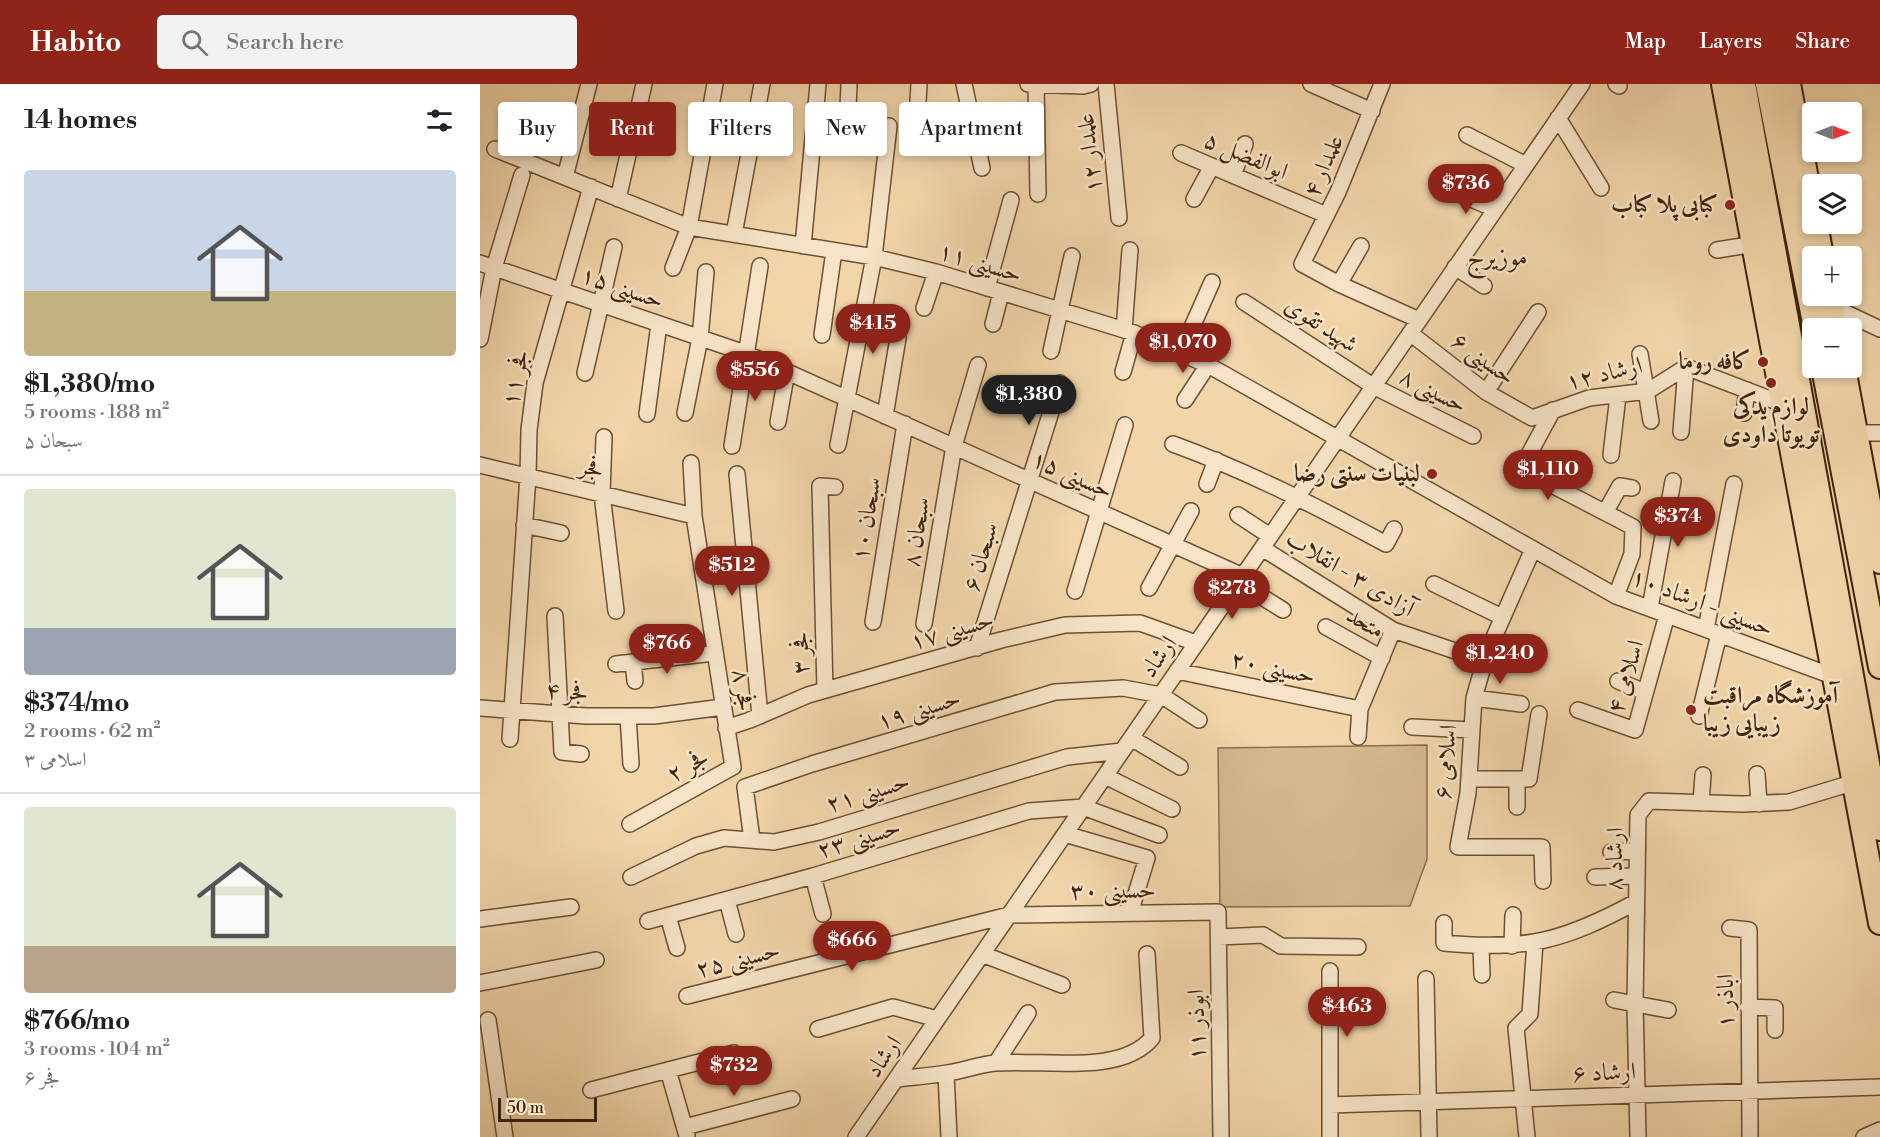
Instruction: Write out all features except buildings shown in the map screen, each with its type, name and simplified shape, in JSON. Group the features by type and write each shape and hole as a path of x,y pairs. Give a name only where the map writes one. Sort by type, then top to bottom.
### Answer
{"highway":[{"path":"1723,84 1756,200 1755,244 1783,404 1880,829"},
{"path":"1744,84 1756,200 1836,634 1835,677 1856,782 1874,848 1880,923"},
{"path":"1767,84 1802,203"},
{"path":"1789,84 1806,174"},
{"path":"1811,234 1829,317"},
{"path":"1825,378 1880,668"},
{"path":"1846,378 1880,562"},
{"path":"1857,548 1874,526"}],"street":[{"path":"565,177 589,84"},
{"path":"618,198 644,84"},
{"path":"673,268 689,227 715,84"},
{"path":"735,234 762,84"},
{"path":"803,246 818,84"},
{"path":"848,102 849,84"},
{"path":"918,102 919,84"},
{"path":"964,84 982,168"},
{"path":"1026,84 1086,85"},
{"path":"1036,84 1038,194"},
{"name":"علمدار ۱۲","path":"1106,84 1119,218"},
{"path":"1311,84 1372,111"},
{"name":"علمدار ۴","path":"1339,285 1302,264 1326,215 1382,84"},
{"name":"ارشاد","path":"856,1137 1582,84"},
{"path":"1558,118 1601,188"},
{"path":"838,445 849,399 874,257 889,126"},
{"path":"1467,135 1526,165"},
{"path":"1233,175 1245,144"},
{"name":"حسینی ۱۱","path":"495,148 689,227 874,257 936,272 1129,332 1208,365 1337,439"},
{"name":"ابوالفضل ۵","path":"1181,153 1326,215"},
{"path":"1194,199 1212,166"},
{"path":"480,339 487,266 522,175"},
{"name":"فجر ۱۱","path":"510,739 510,711 528,476 529,430 535,383 591,187"},
{"path":"1450,190 1495,209"},
{"path":"993,324 994,291 1011,200"},
{"path":"1717,250 1755,244"},
{"path":"1360,246 1339,285 1419,320"},
{"path":"585,373 614,248"},
{"path":"1123,372 1129,332 1130,250"},
{"path":"822,335 834,251"},
{"path":"1051,351 1072,256"},
{"name":"حسینی ۱۵","path":"487,266 745,353 787,371 1173,544 1240,579 1282,610"},
{"path":"732,446 760,266"},
{"path":"1455,267 1484,286"},
{"path":"685,413 700,338 706,272"},
{"path":"924,308 936,272"},
{"path":"1181,352 1212,282"},
{"name":"شهید تقوی","path":"1244,302 1373,386"},
{"path":"1486,392 1538,312"},
{"path":"1829,317 1846,313 1880,329"},
{"path":"648,414 659,324"},
{"name":"حسینی ۶","path":"1410,333 1486,392 1532,418"},
{"path":"885,416 898,338"},
{"path":"1640,354 1648,391 1651,421"},
{"name":"سبحان ۸","path":"924,624 954,446 978,365"},
{"path":"1185,400 1208,365"},
{"path":"1681,432 1686,368 1783,404"},
{"name":"ارشاد ۱۲","path":"1532,418 1588,399 1648,391 1686,368"},
{"path":"778,422 787,371"},
{"name":"سبحان ۶","path":"976,648 1060,383"},
{"name":"حسینی ۸","path":"1373,386 1473,436"},
{"path":"1744,413 1747,390"},
{"path":"1611,455 1618,396"},
{"path":"1552,410 1521,469 1633,527 1632,554 1616,596"},
{"name":"سبحان ۱۰","path":"873,621 905,424"},
{"path":"1075,591 1125,424"},
{"path":"1856,433 1880,433"},
{"path":"604,437 602,494 616,611"},
{"name":"حسینی - ارشاد ۱۰","path":"1337,439 1616,596 1835,677"},
{"path":"1173,444 1216,460 1297,496 1386,544 1394,529"},
{"path":"1207,484 1216,460"},
{"name":"فجر ۸","path":"691,463 694,516 726,728"},
{"name":"فجر","path":"480,465 694,516"},
{"path":"737,474 760,716"},
{"path":"1650,608 1673,481"},
{"path":"1699,716 1734,484"},
{"name":"فجر ۳","path":"825,690 820,486 835,488"},
{"path":"1606,511 1620,486 1632,488"},
{"path":"1149,588 1191,511"},
{"name":"آزادی ۳ - انقلاب","path":"1238,515 1266,542 1393,630 1485,661"},
{"path":"524,525 561,533"},
{"name":"اسلامی ۶","path":"1533,549 1502,616 1474,698 1469,779 1458,847 1542,847 1543,881"},
{"path":"1434,584 1502,616"},
{"name":"اسلامی ۴","path":"1578,710 1635,730 1667,615"},
{"path":"555,616 562,752 581,754"},
{"name":"حسینی ۱۷","path":"726,728 825,690 1065,625 1140,623 1196,644"},
{"name":"متحد","path":"1326,627 1382,658"},
{"path":"1358,737 1360,709 1393,630"},
{"path":"616,664 714,653"},
{"path":"633,662 635,681"},
{"name":"حسینی ۲۰","path":"1177,672 1360,709"},
{"path":"1618,681 1645,692"},
{"name":"حسینی ۱۹","path":"752,840 746,787 812,764 1055,692 1123,688 1161,695"},
{"path":"1161,695 1199,720"},
{"path":"1474,698 1521,704"},
{"name":"فجر ۴","path":"480,708 559,714 654,716 723,707"},
{"path":"1469,779 1529,778 1539,714"},
{"path":"628,716 631,764"},
{"path":"1412,727 1471,730"},
{"name":"فجر ۲","path":"630,824 733,767 726,728"},
{"path":"1126,745 1180,767"},
{"name":"حسینی ۲۱","path":"631,878 696,846 724,838 774,842 808,835 1067,757 1126,745"},
{"path":"1757,774 1759,804"},
{"path":"1701,803 1703,775"},
{"path":"1105,776 1172,809"},
{"path":"1517,779 1517,807"},
{"name":"ارشاد ۸","path":"1638,1137 1635,1003 1638,815 1648,801 1759,804 1789,802 1856,782"},
{"path":"1083,807 1159,835"},
{"name":"حسینی ۲۳","path":"648,921 813,876 1029,811 1083,807"},
{"path":"1065,834 1147,858 1130,913"},
{"path":"1611,852 1637,850"},
{"path":"813,876 823,914"},
{"path":"1595,877 1637,876"},
{"path":"727,900 736,933"},
{"path":"1444,923 1444,943 1512,946 1588,928 1636,902"},
{"path":"480,919 571,907"},
{"name":"حسینی ۳۰","path":"1009,915 1218,912"},
{"name":"ابوذر ۱۱","path":"1218,912 1221,1137"},
{"name":"حسینی ۲۵","path":"687,996 1009,915"},
{"path":"1512,946 1513,915"},
{"path":"668,916 677,948"},
{"name":"اباذر ۱","path":"1730,928 1749,930 1750,1137"},
{"path":"1219,937 1263,935 1281,946 1358,947"},
{"path":"1527,1137 1516,1028 1530,1014 1535,942"},
{"path":"1481,946 1482,975"},
{"path":"982,954 1062,985"},
{"path":"896,1079 946,1074 996,1063 1111,1060 1143,1048 1152,1038 1147,954"},
{"path":"480,983 596,960"},
{"path":"1330,971 1330,1137"},
{"path":"1426,979 1429,1137"},
{"path":"1614,1000 1668,1010"},
{"path":"818,1029 893,1006 938,1019"},
{"path":"1748,1007 1775,1008 1775,1030"},
{"path":"996,1063 1028,1013"},
{"path":"488,1020 505,1137"},
{"path":"591,1089 734,1053"},
{"path":"668,1070 686,1132 792,1100"},
{"path":"946,1074 949,1137"},
{"name":"ارشاد ۶","path":"1330,1105 1880,1087"},
{"path":"1864,1137 1880,1130"}],"shaded area":[{"path":"1427,745 1427,859 1410,906 1220,907 1218,748"}],"place":[{"name":"کبابی پلا کباب","path":"1730,205"},
{"name":"کافه روما","path":"1763,362"},
{"name":"لوازم یدکی تویوتا داودی","path":"1771,383"},
{"name":"لبنیات سنتی رضا","path":"1432,474"},
{"name":"آموزشگاه مراقبت زیبایی زیبا","path":"1691,710"}],"district":[{"name":"موزیرج","path":"1497,257"}]}
